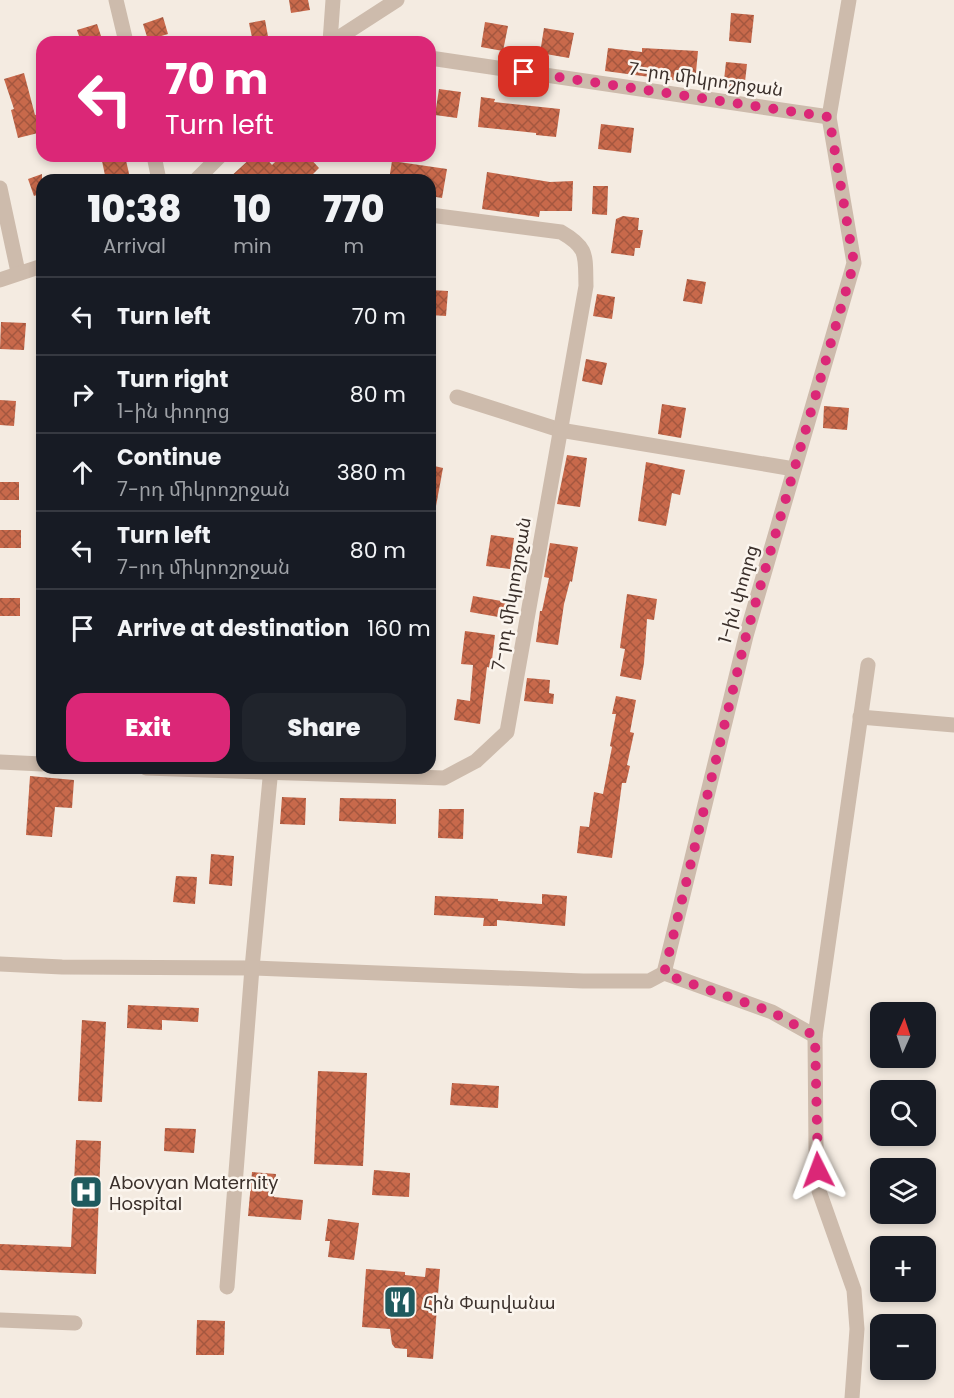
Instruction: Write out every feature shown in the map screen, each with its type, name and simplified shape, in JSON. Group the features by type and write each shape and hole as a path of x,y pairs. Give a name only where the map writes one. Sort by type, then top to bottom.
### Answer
{"street":[{"path":"116,0 125,36"},
{"path":"331,36 333,0"},
{"path":"340,36 397,0"},
{"path":"829,117 849,0"},
{"name":"7-րդ միկրոշրջան","path":"436,59 829,117"},
{"name":"1-ին փողոց","path":"664,974 746,636 854,263 829,117"},
{"path":"202,174 214,162"},
{"path":"0,188 18,272"},
{"name":"7-րդ միկրոշրջան","path":"345,774 444,778 476,761 507,732 586,286 585,256 577,241 561,232 436,216"},
{"path":"0,280 36,268"},
{"path":"457,397 560,430 794,469"},
{"path":"852,1398 857,1329 854,1290 819,1191 816,1149 815,1036 867,665"},
{"path":"860,717 954,725"},
{"path":"0,762 36,764"},
{"path":"227,1287 252,968 271,774"},
{"path":"0,964 62,967 252,968 583,981 649,981 664,974 772,1012 815,1036"},
{"path":"0,1320 75,1323"}],"building":[{"path":"289,0 308,0 310,10 291,13"},
{"path":"731,13 754,15 751,43 729,41"},
{"path":"163,17 168,34 147,36 143,24"},
{"path":"265,20 268,36 252,36 249,23"},
{"path":"485,22 508,26 503,51 481,47"},
{"path":"97,24 101,36 79,36 77,30"},
{"path":"544,28 574,33 569,58 540,53"},
{"path":"608,48 642,52 642,48 698,51 695,83 605,71"},
{"path":"726,62 747,64 744,91 723,89"},
{"path":"24,73 36,115 36,134 18,138 11,110 14,109 4,79"},
{"path":"439,89 461,92 457,118 436,115"},
{"path":"481,97 495,99 494,102 560,109 556,137 478,127"},
{"path":"601,124 634,128 631,153 598,149"},
{"path":"102,162 126,162 129,174 105,174"},
{"path":"246,162 269,162 272,165 275,162 314,162 319,168 313,174 234,174"},
{"path":"392,162 447,169 442,198 436,197 436,174 390,174"},
{"path":"487,172 550,182 573,181 572,211 540,211 539,217 482,209"},
{"path":"36,176 36,195 34,196 28,179"},
{"path":"593,186 608,186 607,215 592,214"},
{"path":"623,216 639,218 638,230 643,230 640,248 635,248 634,256 611,253 616,219"},
{"path":"687,279 706,282 702,304 683,301"},
{"path":"436,290 448,291 446,316 436,315"},
{"path":"597,294 615,297 612,319 593,316"},
{"path":"1,322 26,323 24,350 0,349"},
{"path":"586,359 607,363 602,385 582,381"},
{"path":"0,400 16,401 14,426 0,425"},
{"path":"662,404 686,408 681,438 658,434"},
{"path":"824,406 849,408 847,430 823,428"},
{"path":"567,455 587,458 580,507 557,504"},
{"path":"646,462 685,470 680,495 672,493 666,526 638,521"},
{"path":"436,466 443,468 436,506"},
{"path":"0,482 19,482 19,500 0,500"},
{"path":"0,530 21,530 21,548 0,548"},
{"path":"491,535 514,538 510,569 486,566"},
{"path":"550,543 578,547 572,582 570,581 564,604 558,645 536,642 540,611 542,611 549,578 544,577"},
{"path":"627,594 657,599 654,620 647,619 641,680 620,676 625,649 620,648"},
{"path":"473,596 507,602 504,618 470,612"},
{"path":"0,598 20,598 20,616 0,616"},
{"path":"465,631 495,635 491,668 487,667 480,724 454,720 457,699 470,701 473,665 461,664"},
{"path":"527,678 550,680 549,693 554,694 553,704 524,701"},
{"path":"616,696 636,700 630,732 634,733 627,765 630,766 626,783 622,783 612,858 577,853 580,826 589,827 594,792 603,794 612,747 610,746 616,714 612,714"},
{"path":"30,776 74,780 72,808 55,807 52,837 26,835"},
{"path":"282,797 306,798 305,825 280,824"},
{"path":"340,798 396,799 396,824 339,821"},
{"path":"439,809 464,809 463,839 438,838"},
{"path":"211,854 234,856 232,886 209,884"},
{"path":"176,876 197,877 195,904 173,902"},
{"path":"542,894 567,896 565,926 497,920 497,926 483,926 484,918 434,915 435,896 542,904"},
{"path":"128,1005 199,1008 198,1022 162,1020 162,1030 127,1028"},
{"path":"82,1020 106,1022 102,1102 78,1101"},
{"path":"318,1071 367,1073 363,1166 314,1164"},
{"path":"452,1083 499,1086 498,1108 450,1105"},
{"path":"165,1128 196,1129 194,1153 164,1151"},
{"name":"Abovyan Maternity Hospital","path":"76,1140 101,1141 96,1274 0,1270 0,1244 71,1247"},
{"path":"374,1170 410,1173 409,1197 372,1195"},
{"path":"252,1172 276,1174 274,1197 303,1200 301,1220 248,1216"},
{"path":"328,1219 359,1223 354,1260 328,1257 330,1241 325,1241"},
{"name":"Հին Փարվանա","path":"426,1268 440,1269 433,1359 407,1357 407,1349 395,1348 392,1344 390,1329 362,1327 366,1269 405,1272 405,1275 425,1277"},
{"path":"197,1320 225,1321 224,1355 196,1355"}],"place":[{"name":"Abovyan Maternity Hospital","path":"86,1192"},
{"name":"Հին Փարվանա","path":"400,1302"}],"route":[{"path":"524,72 829,117 854,263 746,636 664,974 772,1012 815,1036 818,1170"}]}
